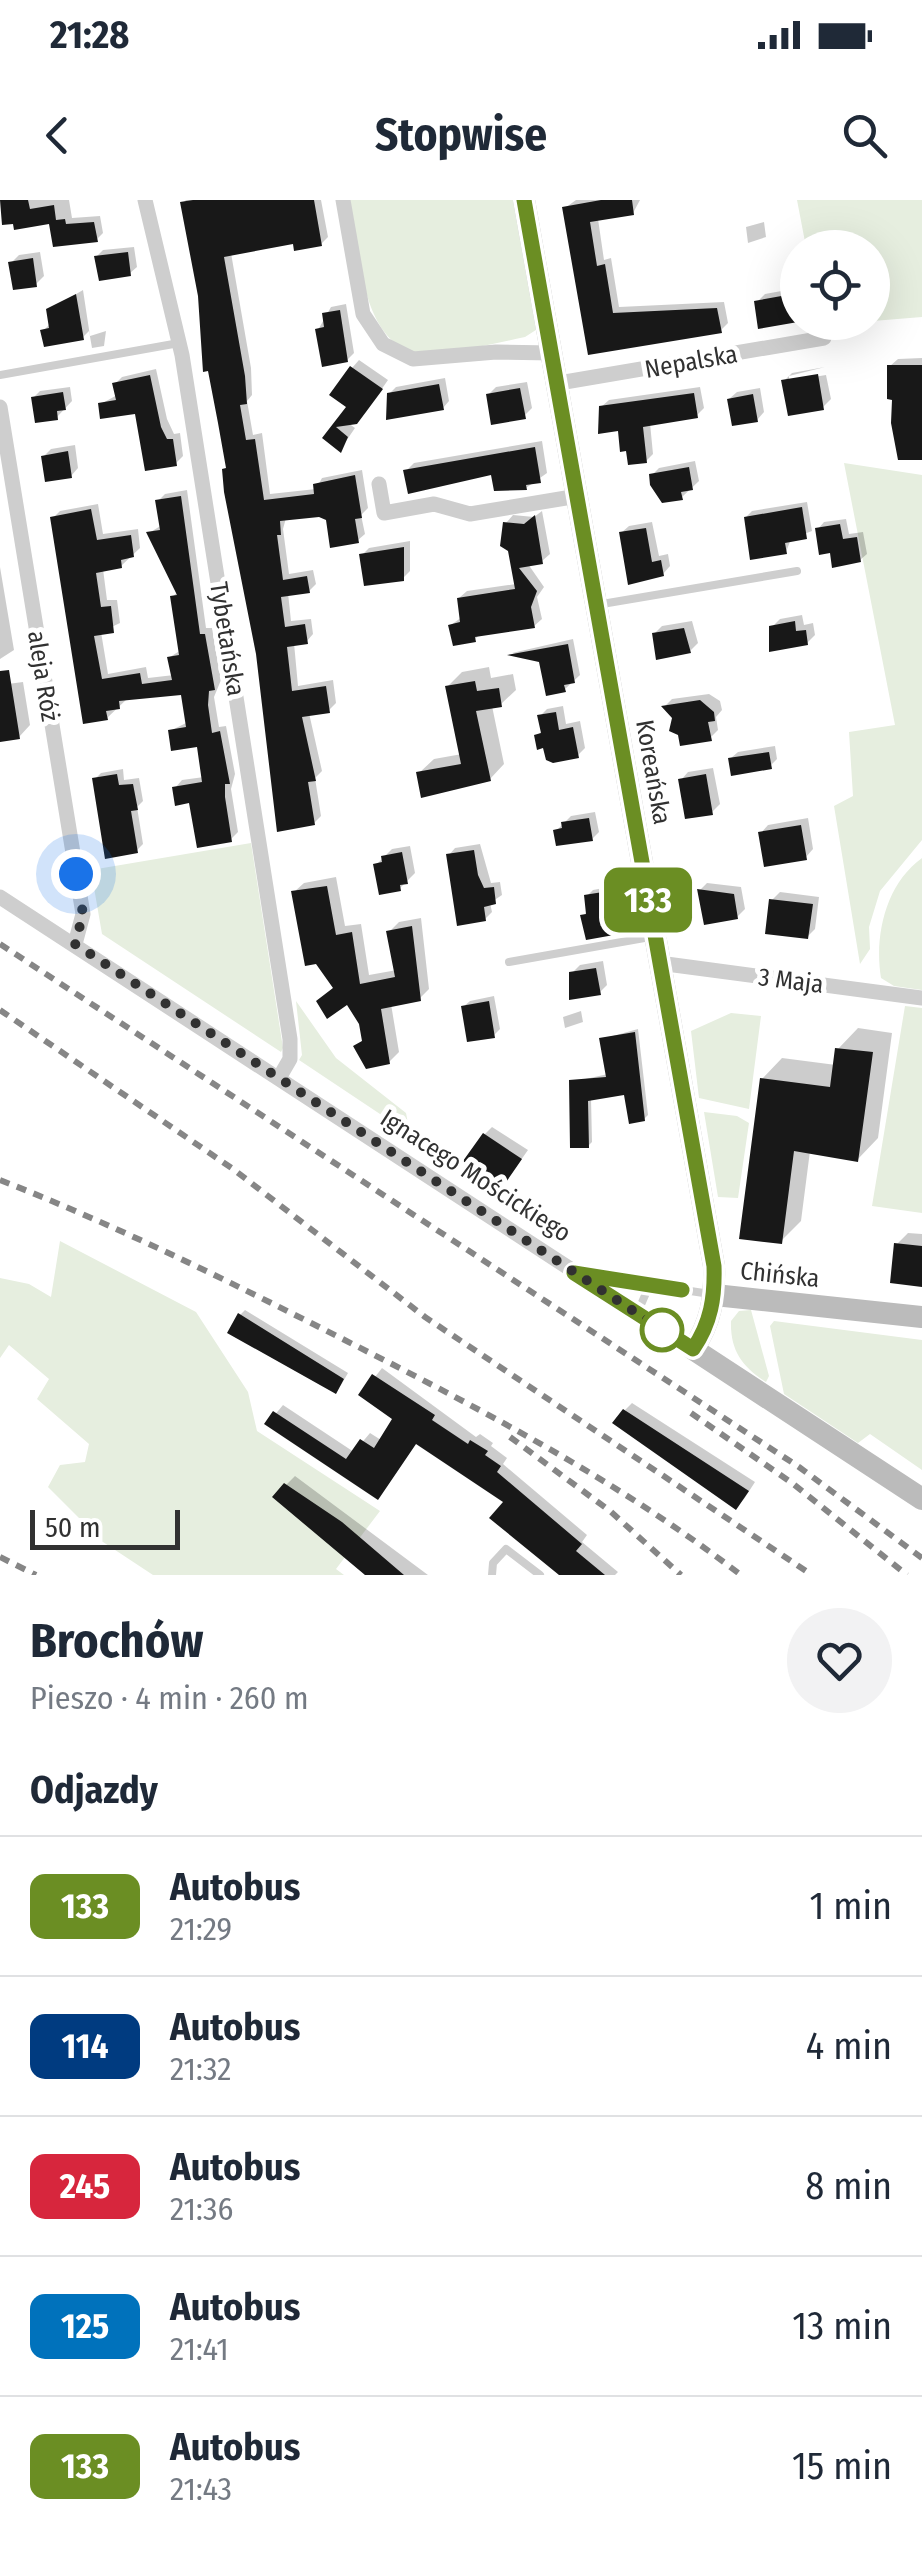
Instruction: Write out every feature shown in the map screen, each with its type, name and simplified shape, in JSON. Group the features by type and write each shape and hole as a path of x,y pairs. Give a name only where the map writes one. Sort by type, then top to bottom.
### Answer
{"street":[{"name":"Tybetańska","path":"145,200 179,342 290,1039 290,1060 279,1078"},
{"path":"343,200 364,314 383,344 414,359 496,352 552,353"},
{"name":"Koreańska","path":"524,200 559,383 715,1295 706,1331 693,1349"},
{"name":"Nepalska","path":"559,383 812,340"},
{"name":"aleja Róż","path":"0,407 83,914 75,944"},
{"path":"379,484 384,514 434,504 470,514 578,496"},
{"name":"Ignacego Mościckiego","path":"0,897 922,1499"},
{"name":"3 Maja","path":"659,963 922,998"},
{"name":"Chińska","path":"715,1295 922,1317"}],"lane":[{"path":"0,375 179,342"},
{"path":"597,605 797,571"},
{"path":"508,962 654,936"},
{"name":"Chińska","path":"574,1273 715,1295"},
{"path":"638,1314 650,1286"},
{"path":"492,1575 493,1564 506,1548 540,1575"}],"green space":[{"path":"350,200 516,200 539,328 525,337 463,350 425,353 404,348 387,336 366,294"},
{"path":"797,200 922,200 922,317 890,320 890,230 803,230"},
{"path":"844,463 922,475 922,840 880,891 869,927 870,949 860,964 834,806 853,796 849,732 895,725"},
{"path":"251,843 281,1052 102,934 91,870"},
{"path":"922,858 922,990 894,986 881,978 879,945 891,896"},
{"path":"296,1001 336,1058 406,1113 410,1134 299,1060 302,1055"},
{"path":"905,1006 922,1008 922,1213 872,1206"},
{"path":"731,1013 761,1016 749,1109 699,1098 691,1031"},
{"path":"704,1112 737,1116 749,1123 738,1198 718,1197"},
{"path":"60,1241 196,1312 248,1392 257,1431 380,1511 336,1569 344,1575 153,1575 103,1542 48,1487 60,1465 85,1462 89,1444 37,1399 49,1379 9,1345 0,1358 0,1278 29,1284 51,1297"},
{"path":"751,1310 769,1376 766,1382 744,1364 733,1341 731,1321 739,1311"},
{"path":"774,1321 922,1340 922,1470 870,1434 858,1443 784,1394 770,1326"}],"building":[{"path":"0,200 28,200 30,209 54,205 56,220 65,219 66,224 94,222 98,242 53,247 49,224 14,230 13,224 2,225"},
{"path":"314,200 322,246 294,251 293,244 224,257 245,376 247,404 240,405 246,440 255,439 264,500 314,494 313,484 355,475 362,518 355,519 359,543 330,548 326,520 319,517 280,521 281,535 277,535 283,580 307,576 310,593 281,597 285,627 305,624 308,644 287,647 292,691 326,686 330,713 302,717 316,781 308,782 315,825 277,832 256,654 224,492 222,469 226,468 218,423 208,371 203,372 198,296 180,202"},
{"path":"601,200 632,200 634,215 590,222 597,266 605,264 613,313 717,308 722,333 588,355 562,207"},
{"path":"128,252 131,276 99,281 94,256"},
{"path":"33,258 37,287 13,290 8,262"},
{"path":"76,294 84,340 44,347 40,330 49,328 46,309"},
{"path":"780,296 780,325 758,329 754,301"},
{"path":"340,310 348,362 322,367 315,329 324,327 322,313"},
{"path":"887,365 922,365 922,460 898,460 891,423 892,400 887,399"},
{"path":"350,366 383,389 357,424 336,427 348,437 341,453 322,438 346,407 329,395"},
{"path":"818,374 824,410 788,416 781,380"},
{"path":"150,375 161,427 167,439 173,439 177,466 145,471 135,414 100,419 98,403 116,400 112,383"},
{"path":"439,384 444,410 386,420 387,393"},
{"path":"520,388 526,419 491,425 486,394"},
{"path":"63,392 66,410 57,411 58,420 35,423 31,397"},
{"path":"694,393 698,418 643,427 647,463 628,465 626,451 620,452 618,431 598,434 599,406"},
{"path":"753,394 758,422 732,426 727,399"},
{"path":"535,447 541,483 526,485 527,490 494,491 491,475 408,494 403,470"},
{"path":"68,451 72,478 45,482 41,456"},
{"path":"689,467 693,490 681,492 683,500 662,503 650,485 649,474"},
{"path":"181,496 200,634 205,634 215,690 209,691 208,705 212,733 220,731 230,784 225,784 225,797 232,842 197,848 189,803 175,806 172,787 202,782 197,747 171,751 168,730 186,727 181,695 119,701 120,709 106,711 108,720 83,724 50,517 91,509 97,540 131,535 134,557 121,560 122,568 96,573 101,607 111,606 114,633 94,636 102,679 140,673 142,684 172,680 167,657 179,655 170,596 177,595 146,532 160,530 155,500"},
{"path":"802,507 807,539 785,543 787,554 750,560 744,517"},
{"path":"535,515 543,564 519,568 537,591 531,607 535,628 475,637 476,642 453,646 448,625 460,622 457,598 515,589 508,551 500,546 503,522 524,524"},
{"path":"840,524 843,539 857,537 861,562 832,568 830,553 819,555 815,528"},
{"path":"646,528 652,562 661,560 664,576 628,585 619,532"},
{"path":"404,547 404,581 364,586 359,554"},
{"path":"795,621 796,631 806,630 808,645 769,652 769,626"},
{"path":"684,628 691,653 656,660 652,633"},
{"path":"568,644 575,683 564,685 566,692 546,696 539,662 507,655"},
{"path":"9,670 20,739 0,742 0,671"},
{"path":"475,681 477,691 499,688 502,707 476,711 491,781 421,798 416,772 461,764 445,686"},
{"path":"700,700 714,712 715,721 708,722 712,741 680,746 678,735 669,731 672,718 661,706"},
{"path":"556,712 559,730 573,727 579,758 553,763 546,760 543,748 537,750 534,735 541,733 537,715"},
{"path":"769,752 772,769 731,776 728,758"},
{"path":"117,774 119,785 133,784 138,810 131,811 138,853 105,859 92,778"},
{"path":"706,774 713,815 685,819 678,779"},
{"path":"589,818 593,841 556,846 553,830 562,828 561,822"},
{"path":"801,825 807,860 764,867 758,832"},
{"path":"474,850 478,875 484,888 494,887 496,904 484,907 486,921 457,926 446,854"},
{"path":"402,852 408,884 400,885 401,891 379,895 373,864 382,862 381,856"},
{"path":"327,886 336,935 352,932 360,984 395,977 386,931 412,926 421,1001 381,1009 390,1064 366,1069 353,1046 362,1041 359,1024 347,1005 327,1019 316,1001 333,988 316,964 305,966 291,891"},
{"path":"697,889 734,894 738,919 704,925"},
{"path":"603,892 605,899 613,898 618,924 614,935 586,940 580,915 586,914 584,895"},
{"path":"769,899 813,904 808,939 765,934"},
{"path":"596,968 601,995 569,1000 569,972"},
{"path":"489,1001 495,1038 467,1042 461,1006"},
{"path":"635,1032 645,1121 629,1124 624,1095 588,1101 589,1148 570,1148 569,1080 606,1077 599,1038"},
{"path":"835,1048 873,1052 858,1162 794,1151 782,1244 739,1239 760,1078 830,1087"},
{"path":"483,1133 522,1159 502,1188 463,1161"},
{"path":"894,1243 922,1246 922,1287 890,1283"},
{"path":"238,1313 344,1379 336,1394 227,1333"},
{"path":"372,1374 435,1415 432,1420 468,1444 470,1440 488,1451 485,1455 501,1466 497,1472 582,1544 576,1551 605,1575 559,1575 489,1518 503,1502 416,1444 378,1500 264,1424 273,1411 346,1459 360,1439 374,1448 392,1419 358,1395"},
{"path":"623,1409 749,1491 736,1510 612,1423"},
{"path":"284,1483 342,1522 404,1575 365,1575 272,1497"}],"railway":[{"path":"0,944 799,1467 922,1558"},
{"path":"0,1010 233,1169 425,1317 812,1575"},
{"path":"0,1180 195,1266 477,1409 612,1486 741,1575"},
{"path":"691,1413 792,1483 907,1575"},
{"path":"510,1437 610,1511 681,1575"},
{"path":"0,1557 36,1575"}],"bus line":[{"name":"133","path":"524,200 714,1266 715,1295 706,1331 693,1349 574,1273 682,1290"}],"route":[{"path":"76,874 83,914 75,944 670,1335 662,1330"}]}
